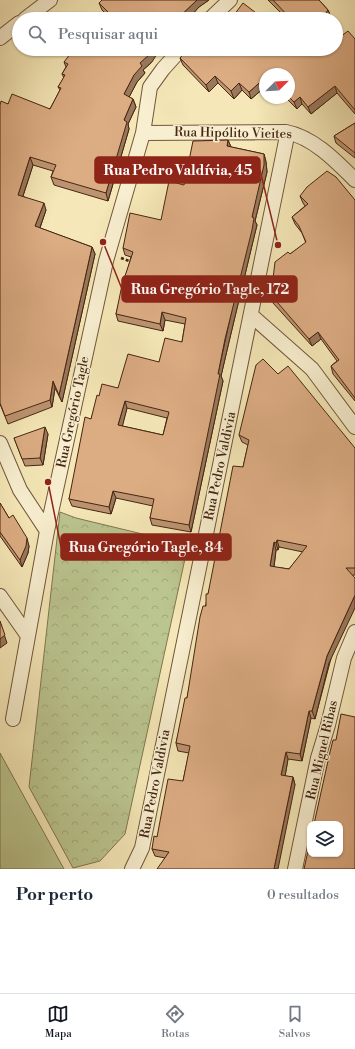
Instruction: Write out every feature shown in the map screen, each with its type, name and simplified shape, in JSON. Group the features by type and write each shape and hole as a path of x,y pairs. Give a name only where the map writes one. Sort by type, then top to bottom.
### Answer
{"street":[{"path":"34,12 50,0"},
{"path":"217,12 230,0"},
{"path":"0,38 12,29"},
{"name":"Rua Gregório Tagle","path":"13,719 47,531 108,251 144,133 150,87 175,56"},
{"name":"Rua Hipólito Vieites","path":"144,133 286,132 298,134 314,144 355,180"},
{"name":"Rua Pedro Valdivia","path":"132,869 142,848 252,316 286,141 286,132"},
{"path":"252,316 312,369 355,427"},
{"path":"0,443 20,490 47,531"},
{"path":"0,596 28,636"},
{"name":"Rua Miguel Ribas","path":"295,869 318,758 328,725 344,658 355,632"}],"path":[{"path":"108,251 136,263"}],"green space":[{"path":"60,512 76,518 188,545 125,834 100,861 73,868 29,787"},
{"path":"0,753 64,869 0,869"}],"building":[{"path":"102,0 197,0 184,12 108,12 99,3"},
{"path":"273,0 319,0 328,10 326,12 284,12"},
{"path":"243,3 255,12 236,12"},
{"path":"348,31 355,39 355,110 335,86 308,107 300,97 295,101 295,68 259,68 259,83 249,92 239,83 231,91 215,76 206,85 180,58 182,56 343,56 343,35"},
{"path":"69,56 148,56 140,63 142,66 134,75 124,94 133,99 124,120 127,122 106,193 51,177 56,165 30,157 18,195 44,203 35,226 92,247 59,395 53,381 50,400 5,416 0,403 0,105 1,101 8,104 12,94 50,109 61,88 58,87 65,75 62,74 68,64 64,62"},
{"path":"355,123 355,153 334,136"},
{"path":"228,140 227,146 264,154 264,165 252,217 254,218 252,230 225,339 218,374 220,374 189,525 150,518 154,499 113,491 109,507 69,499 85,417 91,419 97,395 99,396 102,384 118,388 128,354 159,362 165,338 182,342 186,318 162,312 160,324 116,314 122,285 133,252 123,248 130,213 161,220 169,181 184,185 193,141","holes":["125,401 169,412 163,435 118,425"]},
{"path":"327,171 336,177 355,200 355,398 331,366 339,360 318,332 309,339 271,295 275,262 288,252 290,254 306,242 299,226 292,217 308,204 300,196 307,187"},
{"path":"263,359 278,374 288,366 355,448 355,568 346,568 355,578 355,595 327,656 312,711 309,711 300,754 286,752 281,775 293,777 274,869 157,869 169,852 152,849 154,836 157,837 168,779 183,781 190,746 176,743 185,698 187,698 200,617 203,606 206,606 206,594 208,594 233,466 243,467 249,440 239,435 256,365","holes":["277,540 307,546 289,569 270,566 274,542 276,543"]},
{"path":"45,427 40,458 22,459 14,438"},
{"path":"0,503 9,518 13,515 27,538 26,546 20,560 0,532"},
{"path":"0,621 5,635 0,639"},
{"path":"341,714 355,717 355,869 304,869 307,856 307,857 343,857 343,821 315,821 333,740 336,740"}],"place":[{"name":"Rua Gregório Tagle, 172","path":"103,242"},
{"name":"Rua Pedro Valdívia, 45","path":"278,245"},
{"name":"Rua Gregório Tagle, 84","path":"48,482"}]}
